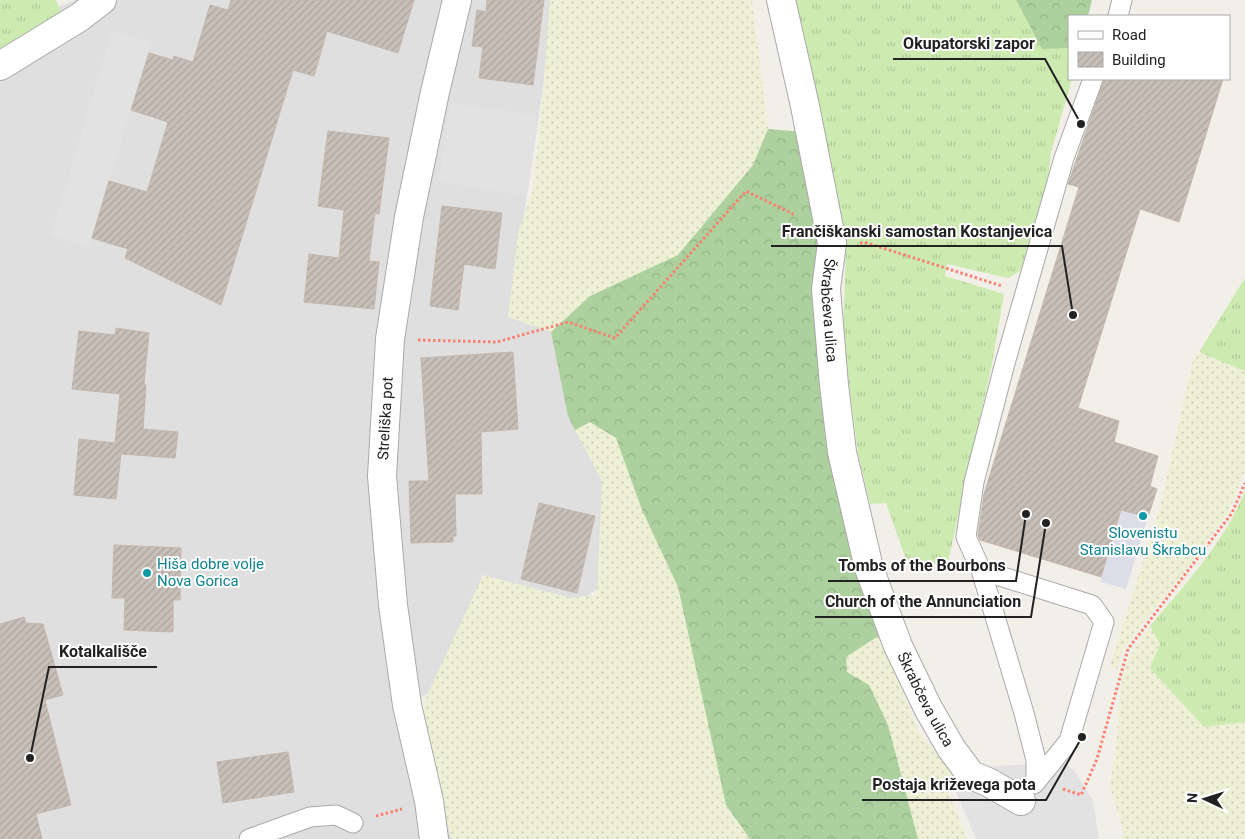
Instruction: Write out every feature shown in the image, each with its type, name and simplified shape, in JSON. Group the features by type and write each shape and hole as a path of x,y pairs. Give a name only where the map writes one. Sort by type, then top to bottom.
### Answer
{"street":[{"path":"0,66 80,17 102,0"},
{"name":"Streliška pot","path":"434,839 428,801 407,705 393,605 382,476 390,339 410,217 435,92 457,0"},
{"name":"Škrabčeva ulica","path":"781,0 805,106 832,243 826,290 834,385 842,452 869,568 898,646 928,708 951,748 971,775 988,782 1028,790"}],"lane":[{"path":"1118,15 1122,0"},
{"path":"1028,790 1036,760 982,570 966,537 974,482 1005,363 1064,158 1093,80"},
{"path":"982,570 1092,605 1104,622 1070,741 1028,790"},
{"path":"249,839 310,817 336,814 352,823"}],"path":[{"path":"390,339 497,342 568,322 614,338 746,191 795,215 798,223"},
{"path":"832,243 867,243 1003,287 1002,296"},
{"path":"1028,790 1081,795 1097,759 1128,650 1232,513 1245,483"},
{"path":"352,823 428,801"}],"shaded area":[{"path":"75,0 556,0 511,302 562,314 639,564 417,700 437,790 452,839 0,839 0,32"},
{"path":"112,31 151,43 90,247 51,235"},
{"path":"450,103 539,116 527,196 439,181"},
{"path":"1122,510 1148,517 1126,589 1101,582"},
{"path":"1063,762 1075,771 1093,801 1099,839 976,839 953,785 961,775 982,767"}],"green space":[{"path":"0,0 56,0 61,12 0,54"},
{"path":"550,0 752,0 768,129 753,165 678,255 590,296 551,332 508,317 519,229 532,193 541,118"},
{"path":"793,0 1016,0 1042,48 1068,48 1068,80 1072,80 1051,152 1045,206 1020,271 1008,278 947,264 945,276 1004,294 992,364 948,562 909,568 886,503 870,504 858,453 843,339 846,249 823,127"},
{"path":"1016,0 1092,0 1088,15 1068,15 1068,48 1042,49"},
{"path":"768,129 803,132 824,252 830,448 846,529 880,635 846,657 847,672 869,685 888,725 918,839 750,839 726,805 678,587 642,510 616,438 590,422 575,430 568,416 551,332 590,296 678,255 753,165"},
{"path":"1245,278 1245,371 1199,352"},
{"path":"1199,352 1245,371 1245,471 1228,513 1168,593 1140,626 1122,652 1117,670 1110,666 1160,507 1193,360"},
{"path":"590,422 616,438 642,510 678,587 726,805 750,839 452,839 418,729 426,698 483,575 571,598 597,595 602,481 575,430"},
{"path":"1245,491 1245,722 1204,727 1150,668 1160,644 1150,626 1215,545 1237,509"},
{"path":"1150,626 1160,644 1150,668 1204,727 1245,722 1245,839 1121,839 1124,832 1110,788 1117,736 1119,698 1124,672 1131,654"},
{"path":"880,635 919,733 958,778 946,787 967,839 918,839 904,783 869,685 847,672 846,657"}],"building":[{"path":"231,0 414,0 398,53 327,31 314,76 293,70 221,305 125,258 128,249 92,238 109,181 147,192 168,122 131,110 149,53 173,60 174,56 193,62 210,5 228,10"},
{"path":"487,0 544,0 533,85 479,78 483,47 472,46 477,10 486,12"},
{"path":"1104,80 1223,80 1179,222 1140,209 1078,408 1119,421 1114,442 1158,456 1150,486 1157,489 1148,517 1121,510 1101,577 980,540 978,535 984,494 1079,187 1068,184"},
{"path":"328,131 389,138 379,214 375,213 369,261 379,262 374,309 304,302 309,254 339,258 344,210 318,206"},
{"path":"442,206 502,213 495,269 464,264 458,310 430,306"},
{"path":"116,328 149,333 144,384 146,385 143,429 178,432 175,458 121,454 116,499 74,495 79,439 115,443 120,394 72,389 79,331 115,335"},
{"path":"513,352 518,429 481,432 482,494 455,494 456,536 453,536 453,542 411,543 409,481 429,481 421,358"},
{"path":"539,503 595,516 577,593 521,579"},
{"name":"Hiša dobre volje Nova Gorica","path":"114,545 181,548 180,600 173,600 173,632 124,630 125,598 112,598"},
{"path":"24,617 26,623 43,624 63,695 45,700 71,805 36,814 42,839 0,839 0,624"},
{"path":"288,752 294,792 223,803 217,762"}],"place":[{"name":"Okupatorski zapor","path":"1081,124"},
{"name":"Frančiškanski samostan Kostanjevica","path":"1073,315"},
{"name":"Tombs of the Bourbons","path":"1026,514"},
{"name":"Slovenistu Stanislavu Škrabcu","path":"1143,516"},
{"name":"Church of the Annunciation","path":"1046,523"},
{"name":"Hiša dobre volje Nova Gorica","path":"147,573"},
{"name":"Postaja križevega pota","path":"1082,737"},
{"name":"Kotalkališče","path":"30,758"}]}
